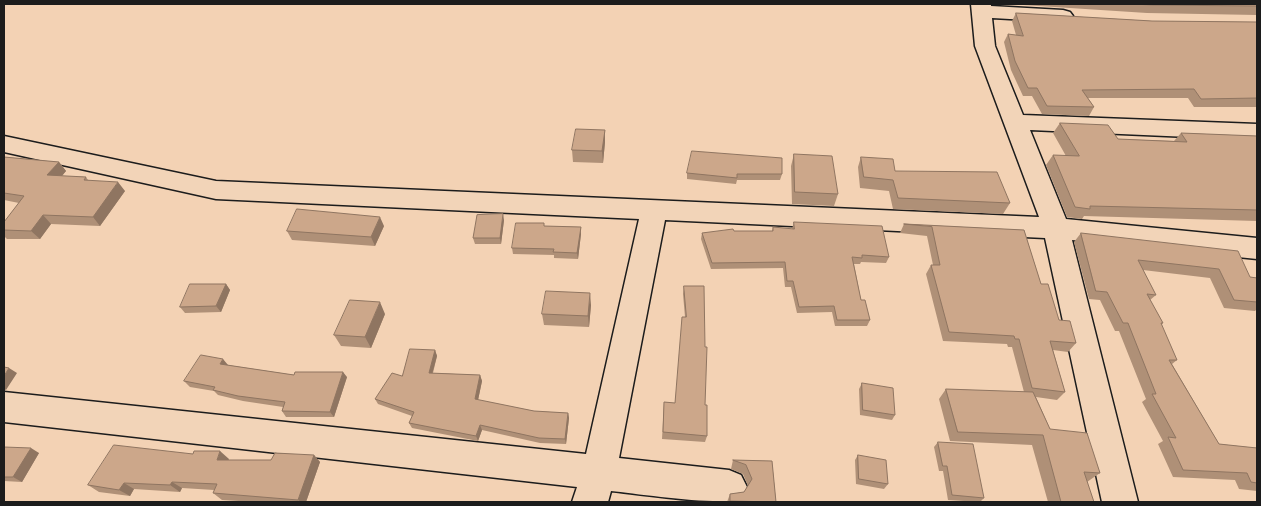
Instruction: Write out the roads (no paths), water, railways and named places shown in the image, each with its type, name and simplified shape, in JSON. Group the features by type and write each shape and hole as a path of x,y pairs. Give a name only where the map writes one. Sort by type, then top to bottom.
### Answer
{"street":[{"path":"1079,17 982,7 985,46 1056,228 1120,502"},
{"path":"1014,122 1257,132"},
{"path":"8,151 216,190 1056,228 1257,248"},
{"path":"594,487 654,210"},
{"path":"4,407 594,487 730,487"}]}
